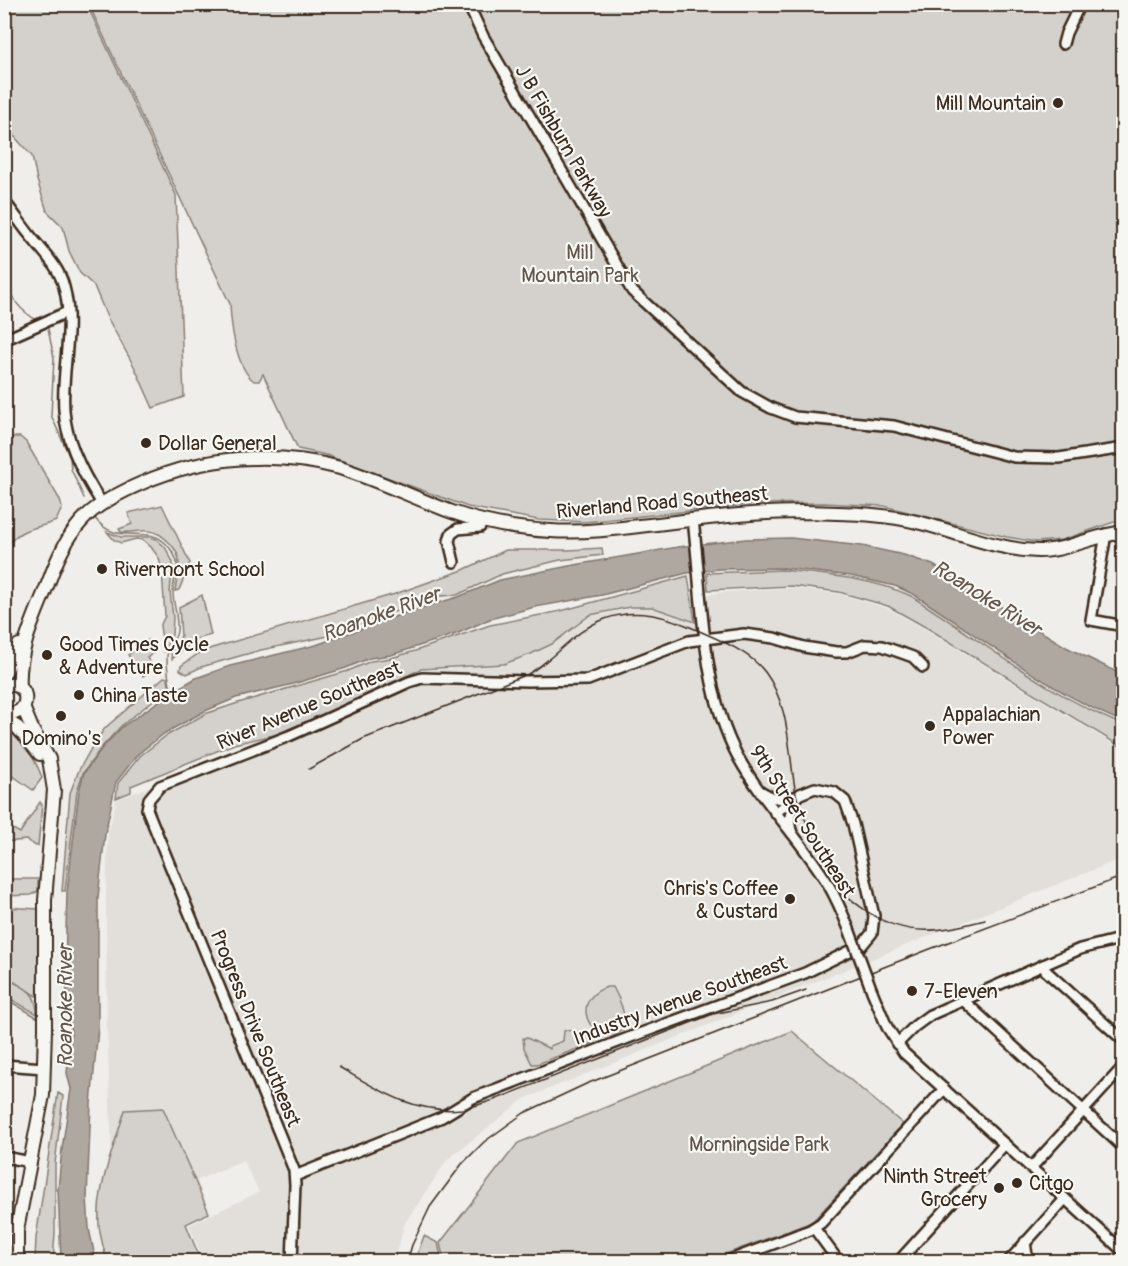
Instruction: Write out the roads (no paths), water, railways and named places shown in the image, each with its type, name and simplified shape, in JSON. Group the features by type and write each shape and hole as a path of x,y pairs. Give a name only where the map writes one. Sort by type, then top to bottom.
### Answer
{"main road":[{"name":"Riverland Road Southeast","path":"51,772 49,759 33,731 11,713 26,698 20,687 19,670 22,653 64,544 101,502 161,475 187,467 234,459 279,459 321,464 340,468 453,512 483,521 528,529 575,532 771,513 878,515 920,522 987,543 1039,551 1062,548 1106,534 1124,532"},
{"path":"4,674 22,635 34,619"},
{"name":"Riverland Road Southeast","path":"4,685 22,653"},
{"path":"4,685 12,684 20,687"},
{"path":"11,713 17,727 38,751 51,772 53,803 45,900 44,1068 40,1115 31,1162 11,1230 17,1262"}],"street":[{"name":"J B Fishburn Parkway","path":"468,4 483,36 632,291 742,392 771,408 795,417 894,426 1014,457 1059,458 1124,448"},
{"path":"1063,44 1080,4"},
{"path":"4,201 56,268 64,287 67,312 65,417 69,436 80,463 101,502"},
{"path":"4,340 67,312"},
{"name":"9th Street Southeast","path":"693,520 705,639 720,713 737,755 759,790 827,883 849,929 887,1027 897,1044 914,1063 1124,1252"},
{"path":"454,562 449,541 451,534 458,529 480,527 483,521"},
{"path":"1106,534 1091,620 1124,626"},
{"name":"River Avenue Southeast","path":"149,814 149,799 160,786 298,732 413,681 432,677 527,681 588,680 682,644 731,635 761,636 836,652 847,652 866,645 882,646 913,657 923,667"},
{"name":"Industry Avenue Southeast","path":"295,1176 442,1117 473,1098 798,976 862,945 872,933 874,916 848,807 840,796 829,790 815,788 797,797 775,813"},
{"path":"759,790 771,798 797,797 789,823 796,841"},
{"name":"Progress Drive Southeast","path":"149,814 291,1163 295,1176 292,1262"},
{"path":"897,1044 922,1020 1043,965 1080,950 1124,938"},
{"path":"1043,965 1046,971 1124,1041"},
{"path":"964,1001 1124,1148"},
{"path":"4,1065 44,1068"},
{"path":"1031,1168 1124,1066"},
{"path":"725,1262 814,1228 840,1205 944,1089"},
{"path":"898,1262 1005,1144"},
{"path":"4,1157 31,1162"},
{"path":"1008,1262 1065,1199"},
{"path":"814,1228 839,1262"},
{"path":"1025,1242 1028,1262"}],"waterway":[{"path":"4,281 18,304 38,321"},
{"path":"44,326 48,329 54,358 51,415 84,498"},
{"path":"94,517 112,532 151,535 160,539 176,558 173,590 177,631 167,657 172,693"},
{"path":"4,994 13,1003 40,1019"},
{"name":"Roanoke River","path":"62,1020 71,1021"}],"railway":[{"path":"309,769 363,739 528,674 574,637 605,619 628,614 663,617 734,647 751,658 765,672 780,700 784,715 796,794 801,810 836,879 849,898 883,921 911,929 939,929 985,920"},
{"path":"407,1262 412,1245 430,1207 462,1164 484,1142 524,1113 586,1084 930,949 1124,876"},
{"path":"339,1067 382,1092 412,1104 445,1110 462,1109 494,1100 713,1014 772,1002 806,990"}],"place":[{"name":"Mill Mountain","path":"1058,103"},
{"name":"Dollar General","path":"146,443"},
{"name":"Rivermont School","path":"102,569"},
{"name":"Good Times Cycle & Adventure","path":"47,655"},
{"name":"China Taste","path":"79,695"},
{"name":"Domino's","path":"61,716"},
{"name":"Appalachian Power","path":"930,726"},
{"name":"Chris's Coffee & Custard","path":"790,899"},
{"name":"7-Eleven","path":"912,991"},
{"name":"Citgo","path":"1017,1183"},
{"name":"Ninth Street Grocery","path":"999,1188"}],"park label":[{"name":"Mill Mountain Park","path":"580,264"},
{"name":"Morningside Park","path":"759,1144"}]}
